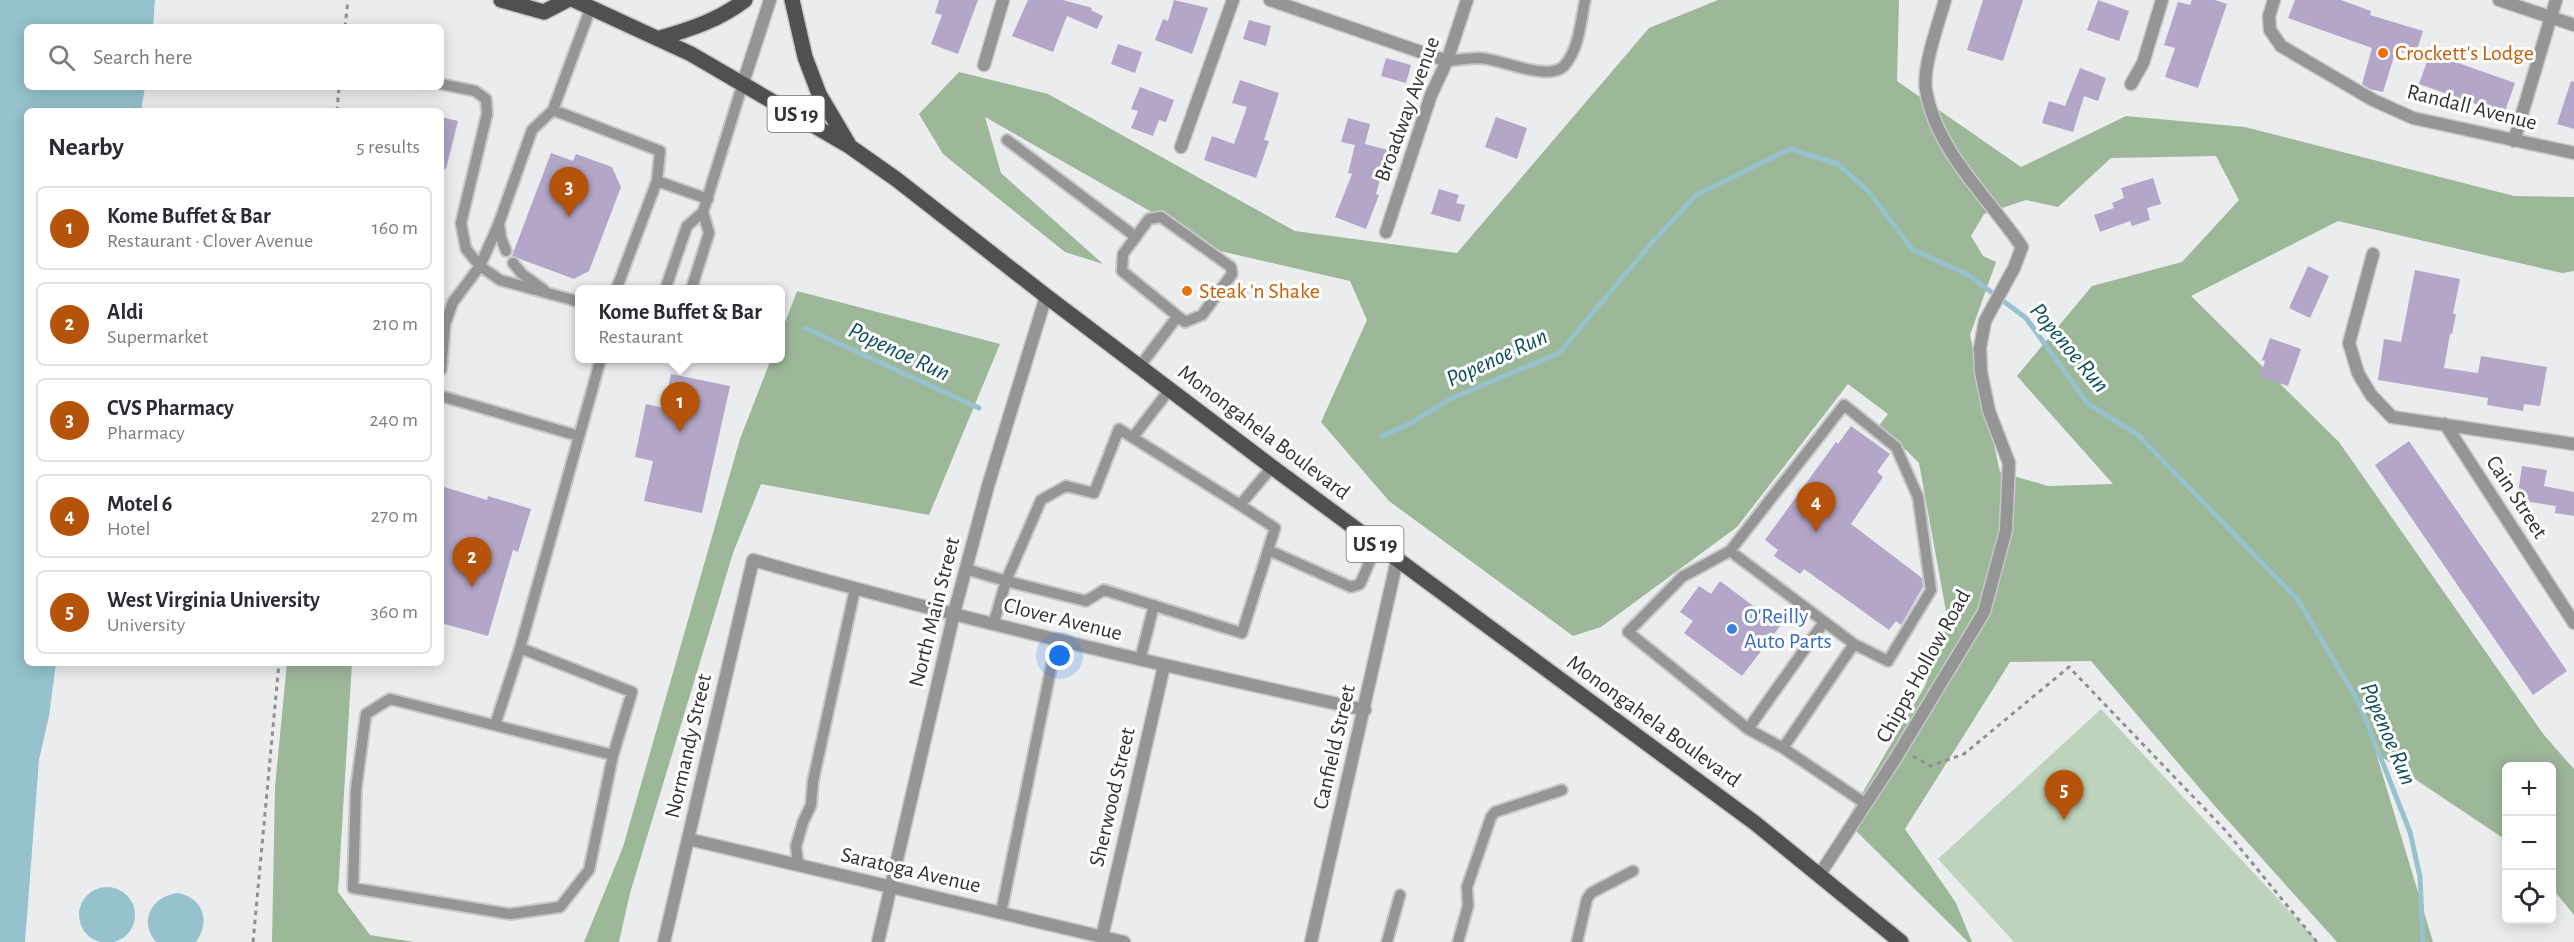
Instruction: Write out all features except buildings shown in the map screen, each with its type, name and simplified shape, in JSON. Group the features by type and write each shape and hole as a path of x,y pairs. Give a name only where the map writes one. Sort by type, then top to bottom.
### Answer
{"main road":[{"path":"501,0 544,12 567,0"},
{"name":"Monongahela Boulevard","path":"574,0 660,38 743,83 849,146 896,179 1272,467 1755,823 1901,942"},
{"path":"660,38 698,27 726,14 745,0"},
{"path":"792,0 805,57 819,94 849,146"}],"street":[{"path":"743,83 770,0"},
{"path":"984,65 1003,0"},
{"path":"1181,147 1233,0"},
{"path":"1270,0 1447,61"},
{"name":"Broadway Avenue","path":"1386,231 1431,95 1447,61 1467,0"},
{"name":"Chipps Hollow Road","path":"1820,874 1866,804 1984,612 2006,530 2009,463 1989,411 1981,372 1980,348 1984,321 2014,268 2022,247 2002,217 1955,158 1937,124 1925,89 1930,54 1946,0"},
{"path":"2131,84 2143,63 2162,0"},
{"name":"Randall Avenue","path":"2274,0 2269,16 2270,30 2281,46 2363,94 2413,118 2574,153"},
{"path":"2499,0 2574,25"},
{"path":"2514,141 2556,0"},
{"path":"2373,254 2349,343 2358,373 2371,395 2392,417 2574,444"},
{"name":"North Main Street","path":"878,942 954,614 988,486 1046,296"},
{"name":"Cain Street","path":"2445,424 2574,623"},
{"name":"Clover Avenue","path":"753,560 855,589 1164,666 1365,710"},
{"name":"Normandy Street","path":"664,942 753,560"},
{"name":"Canfield Street","path":"1311,942 1397,560"},
{"name":"Sherwood Street","path":"1102,937 1164,666"},
{"name":"Saratoga Avenue","path":"688,839 1124,942"}],"lane":[{"path":"1447,61 1480,58 1516,67 1555,72 1563,67 1571,57 1585,0"},
{"path":"444,336 445,324 453,302 480,266 499,224 532,130 553,110 591,7"},
{"path":"667,285 687,226 703,212 708,199 743,83"},
{"path":"444,85 475,91 486,99 488,114 461,224 466,249 480,266 500,280 575,301"},
{"path":"553,110 660,151 657,181 617,285"},
{"path":"1007,140 1136,237"},
{"path":"657,181 708,199"},
{"path":"693,285 709,233 703,212"},
{"path":"1161,217 1231,267 1232,274 1202,315 1185,322 1177,317 1122,271 1123,254 1149,219 1161,217"},
{"path":"499,224 506,251"},
{"path":"513,263 522,274 552,296"},
{"path":"1140,366 1177,317"},
{"path":"495,725 520,648 600,363"},
{"path":"1133,437 1170,389"},
{"path":"444,397 579,436"},
{"path":"1730,551 1854,644 1888,661 1931,591 1918,497 1896,447 1844,405 1730,551 1682,578 1628,632 1748,729 1783,748 1866,804"},
{"path":"966,569 1006,580 1086,601 1104,590 1242,633 1275,528 1119,429 1094,493 1066,486 1041,500 1006,580 994,622"},
{"path":"1240,505 1272,467"},
{"path":"1268,550 1351,587 1360,584 1377,545"},
{"path":"798,865 796,846 811,805 813,782 855,589"},
{"path":"1140,660 1154,605"},
{"path":"1748,729 1824,622"},
{"path":"1001,913 1057,639"},
{"path":"1783,748 1854,644"},
{"path":"520,648 632,692 613,755 589,870 560,907 510,914 353,888 356,789 366,714 390,699 613,755"},
{"path":"1458,942 1468,906 1467,887 1491,817 1495,812 1562,790"},
{"path":"1577,942 1587,900 1591,893 1633,871"},
{"path":"1387,942 1400,896"}],"path":[{"path":"345,24 348,0"},
{"path":"337,108 339,90"},
{"path":"253,942 279,666"},
{"path":"1901,748 1930,766 1964,754 2070,667 2226,831 2317,942"}],"green space":[{"path":"1718,0 1899,0 1897,81 2021,167 2126,116 2245,127 2514,196 2574,197 2574,271 2562,273 2338,221 2191,296 2339,442 2544,735 2574,769 2574,915 2556,893 2556,762 2502,762 2502,837 2376,753 2433,942 2337,942 2214,805 2091,661 2010,662 1905,829 1956,903 1972,942 1968,942 1846,821 1925,686 1948,622 1919,463 1906,450 1875,431 1888,414 1848,384 1737,527 1601,627 1573,636 1389,501 1321,422 1367,320 1350,281 1220,251 985,117 1001,173 1103,264 1065,252 943,154 919,114 959,72 1048,94 1295,231 1457,253 1649,28","holes":["2216,156 2239,200 2182,262 2092,286 2017,376 2113,484 2048,486 2000,472 1970,335 1996,262 1983,256 1971,236 1984,214 2026,200 2058,207 2111,158"]},
{"path":"797,291 1000,344 929,515 761,484 733,553 630,893 619,942 584,942 623,847 740,439 769,363 785,363 785,322"},
{"path":"287,666 352,666 338,892 370,935 414,942 272,942 275,787"},
{"path":"2101,709 2318,942 2014,942 1938,859"}],"water":[{"path":"0,0 155,0 153,24 24,24 24,90 144,90 142,108 24,108 24,666 56,666 49,716 39,760 25,942 0,942"},
{"path":"101,887 113,887 123,891 131,899 135,915 131,931 123,939 113,943 101,943 91,939 83,931 79,921 79,909 83,899 91,891"},
{"path":"178,893 187,896 199,905 203,919 201,934 196,942 156,942 148,926 150,911 161,899"}],"waterway":[{"name":"Popenoe Run","path":"1382,436 1411,423 1450,399 1559,353 1648,247 1696,195 1790,149 1838,164 1869,192 1913,250 1967,274 2026,318 2088,404 2137,434 2299,601 2360,705 2410,832 2420,877 2423,942"},
{"name":"Popenoe Run","path":"805,328 979,408"}],"place":[{"name":"Crockett's Lodge","path":"2383,53"},
{"name":"CVS Pharmacy","path":"569,217"},
{"name":"Steak 'n Shake","path":"1187,291"},
{"name":"Kome Buffet & Bar","path":"680,432"},
{"name":"Motel 6","path":"1816,532"},
{"name":"Aldi","path":"472,587"},
{"name":"O'Reilly Auto Parts","path":"1732,629"},
{"name":"West Virginia University","path":"2064,820"}]}
